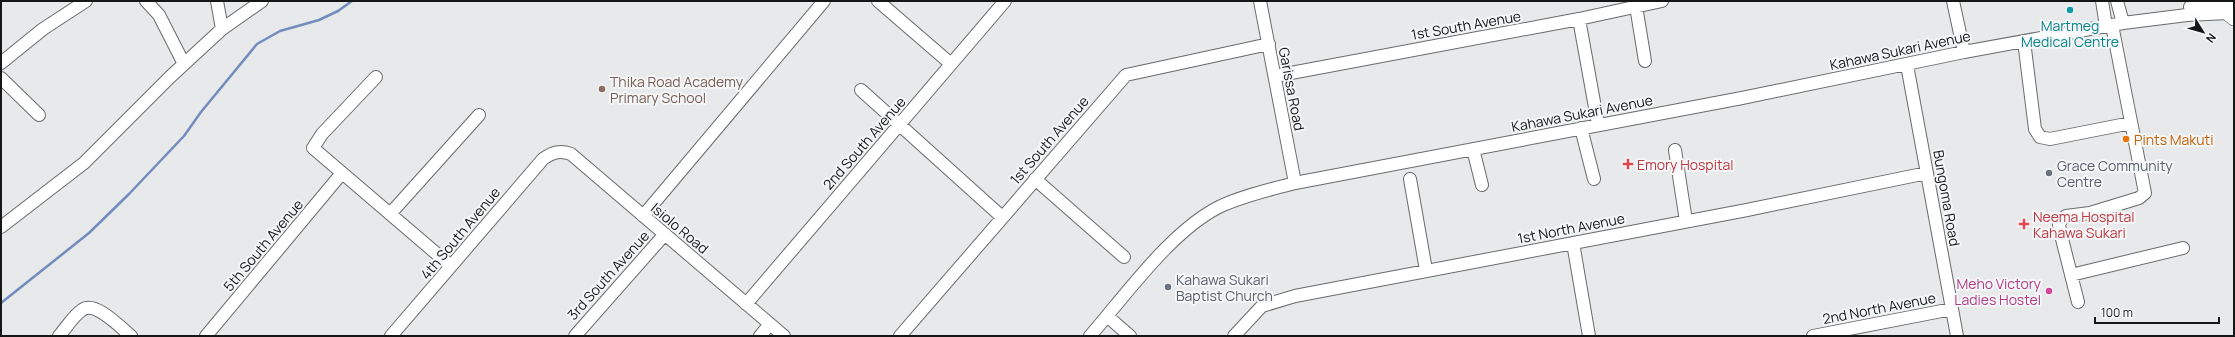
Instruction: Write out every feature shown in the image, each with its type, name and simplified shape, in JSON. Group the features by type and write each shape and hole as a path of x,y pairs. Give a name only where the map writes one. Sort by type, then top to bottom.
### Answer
{"street":[{"path":"1,63 43,29 86,1"},
{"path":"146,1 160,15 184,64"},
{"path":"217,1 222,29"},
{"path":"1,227 84,163 184,64 222,29 262,1"},
{"name":"3rd South Avenue","path":"643,216 824,1"},
{"path":"878,1 951,64"},
{"name":"2nd South Avenue","path":"746,304 1005,1"},
{"name":"Garissa Road","path":"1260,1 1294,183"},
{"name":"1st South Avenue","path":"1275,76 1579,20 1623,5 1636,6 1662,1"},
{"path":"1953,1 1964,52"},
{"path":"2102,1 2119,24"},
{"path":"2078,302 2059,225 2061,220 2066,216 2090,213 2139,198 2144,193 2131,123 2117,1"},
{"path":"1636,6 1645,61"},
{"name":"Kahawa Sukari Avenue","path":"1090,336 1156,260 1185,230 1206,215 1232,201 1294,183 1907,65 1964,52 2119,24 2229,8"},
{"path":"1579,20 1598,124"},
{"path":"2024,41 2035,129 2040,137 2050,139 2131,123"},
{"name":"1st South Avenue","path":"900,336 1126,75 1269,44"},
{"name":"Bungoma Road","path":"1907,65 1957,336"},
{"path":"376,77 322,134 313,148 451,266"},
{"path":"1,78 39,116"},
{"path":"861,90 1002,217"},
{"path":"390,214 479,115"},
{"path":"1581,128 1594,179"},
{"path":"1473,149 1482,185"},
{"path":"1675,150 1686,221"},
{"name":"Isiolo Road","path":"553,152 571,154 784,336"},
{"name":"4th South Avenue","path":"391,336 543,159 553,152"},
{"name":"5th South Avenue","path":"206,336 342,173"},
{"name":"1st North Avenue","path":"1234,336 1262,306 1295,296 1927,173"},
{"path":"1410,178 1426,270"},
{"path":"1035,179 1124,257"},
{"name":"3rd South Avenue","path":"575,336 665,234"},
{"path":"1573,243 1590,336"},
{"path":"2071,275 2183,248"},
{"path":"59,336 82,309 90,307 98,309 131,336"},
{"name":"2nd North Avenue","path":"1813,336 1952,309"},
{"path":"1107,316 1130,336"},
{"path":"760,336 770,324"}],"waterway":[{"path":"1,303 89,233 129,194 184,136 201,112 257,44 280,31 319,20 338,11 352,1"}],"place":[{"name":"Martmeg Medical Centre","path":"2070,10"},
{"name":"Thika Road Academy Primary School","path":"602,89"},
{"name":"Pints Makuti","path":"2126,139"},
{"name":"Emory Hospital","path":"1628,164"},
{"name":"Grace Community Centre","path":"2049,173"},
{"name":"Neema Hospital Kahawa Sukari","path":"2024,224"},
{"name":"Kahawa Sukari Baptist Church","path":"1168,287"},
{"name":"Meho Victory Ladies Hostel","path":"2049,291"}]}
